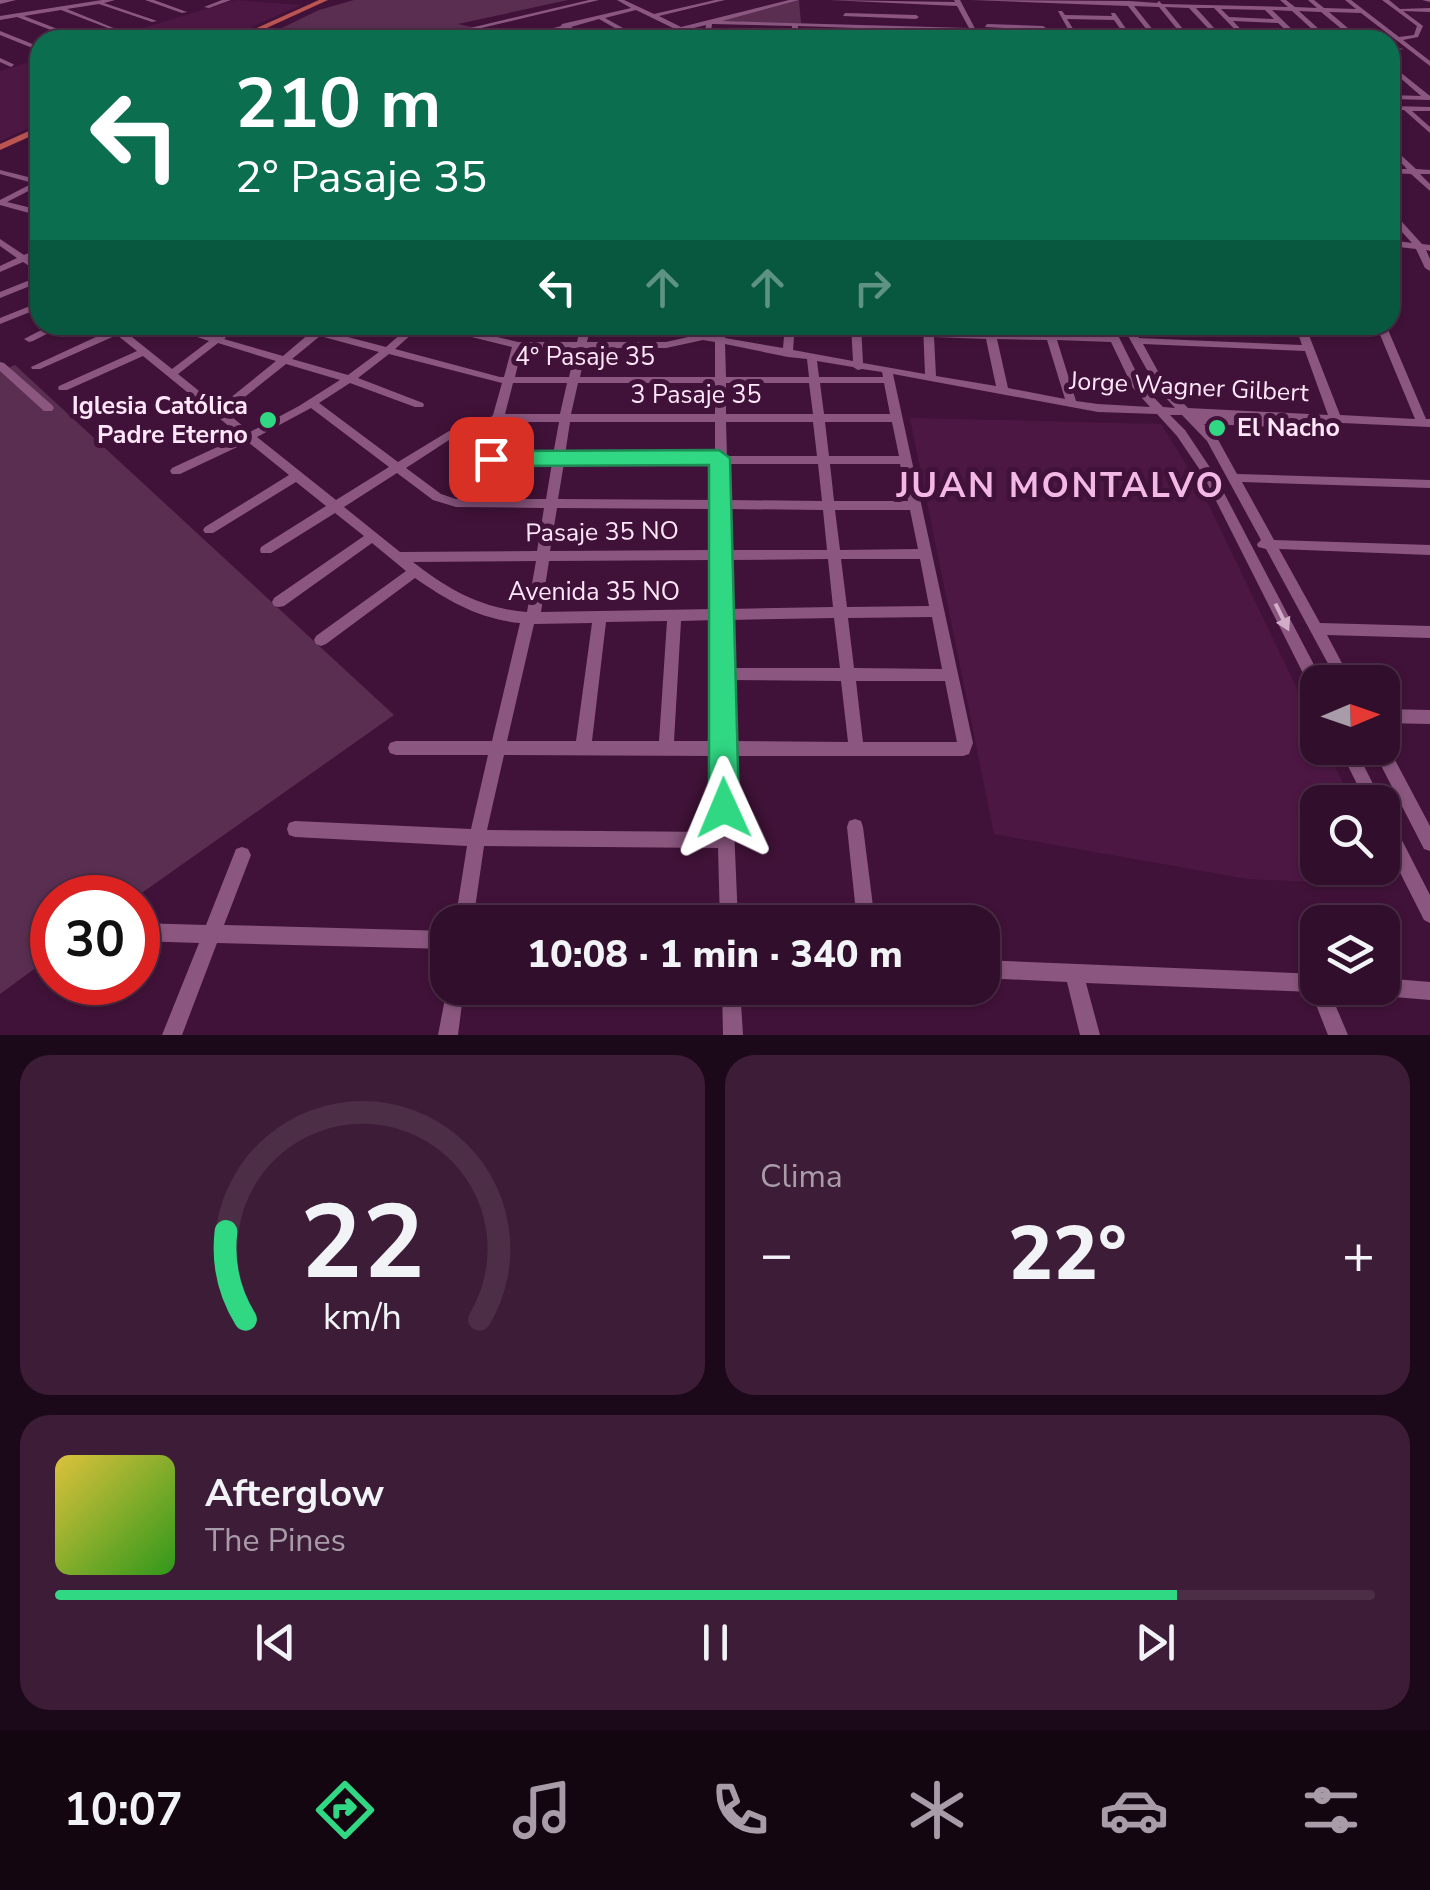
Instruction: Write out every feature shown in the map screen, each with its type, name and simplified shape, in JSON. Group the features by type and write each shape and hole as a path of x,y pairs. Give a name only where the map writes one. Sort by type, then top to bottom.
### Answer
{"main road":[{"path":"257,30 326,0"},
{"path":"268,30 336,0"},
{"path":"0,148 30,136"},
{"path":"0,148 30,136"}],"street":[{"path":"0,2 12,0"},
{"path":"0,15 86,0"},
{"path":"0,15 112,0"},
{"path":"148,0 184,12"},
{"path":"206,7 228,0"},
{"path":"473,28 596,0"},
{"path":"620,0 680,29"},
{"path":"678,0 692,7"},
{"path":"654,16 722,0"},
{"path":"676,30 798,0 798,30"},
{"path":"832,0 958,2 973,30"},
{"path":"842,30 846,15 844,0"},
{"path":"974,0 1363,12"},
{"path":"974,0 990,30"},
{"path":"1185,0 1213,30"},
{"path":"1209,0 1238,30"},
{"path":"1233,0 1242,8"},
{"path":"1258,0 1289,30"},
{"path":"1283,0 1317,30"},
{"path":"1311,0 1347,30"},
{"path":"1339,0 1379,30"},
{"path":"1348,0 1382,30"},
{"path":"1384,0 1420,27 1430,27"},
{"path":"1003,1 1018,27"},
{"path":"988,26 1044,28 1030,1"},
{"path":"912,2 921,28"},
{"path":"1054,2 1071,30"},
{"path":"1104,2 1124,30"},
{"path":"100,3 154,21"},
{"path":"1129,3 1150,30"},
{"path":"1159,3 1181,30"},
{"path":"747,5 758,10"},
{"path":"542,30 636,8"},
{"path":"62,9 114,30"},
{"path":"554,9 576,22"},
{"path":"1400,9 1430,10"},
{"path":"17,15 57,30"},
{"path":"846,15 916,17"},
{"path":"599,17 622,30"},
{"path":"1063,17 1116,18"},
{"path":"1228,20 1280,21"},
{"path":"502,21 517,30"},
{"path":"709,22 973,30"},
{"path":"708,30 709,22"},
{"path":"752,23 752,30"},
{"path":"564,25 573,30"},
{"path":"1400,39 1416,36 1420,27"},
{"path":"0,33 30,45"},
{"path":"1400,43 1430,64"},
{"path":"1402,49 1430,72"},
{"path":"1412,49 1430,50"},
{"path":"0,60 11,65"},
{"path":"1400,74 1429,98"},
{"path":"1400,96 1429,98"},
{"path":"1400,108 1430,109"},
{"path":"1405,108 1430,131"},
{"path":"1400,158 1430,189"},
{"path":"1400,171 1430,172"},
{"path":"0,172 30,180"},
{"path":"0,202 30,187"},
{"path":"0,202 30,210"},
{"path":"1400,224 1424,247 1430,268"},
{"path":"1,244 30,264"},
{"path":"0,269 30,257"},
{"path":"0,295 30,283"},
{"path":"0,321 30,309"},
{"path":"30,339 38,335"},
{"path":"36,367 100,335"},
{"name":"Avenida 35 NO","path":"123,335 372,538 468,608 530,618 938,611"},
{"path":"200,335 352,380 419,406"},
{"path":"173,373 223,335"},
{"path":"221,412 315,335"},
{"name":"4° Pasaje 35","path":"339,335 389,352 506,381 814,380 888,376"},
{"path":"176,471 251,438 313,404 352,380 407,335"},
{"path":"476,335 518,345 580,346 676,345 702,337"},
{"path":"467,905 497,748 545,555 565,418 583,335"},
{"name":"Jorge Wagner Gilbert","path":"694,335 888,376 930,379 1072,404 1196,420 1309,424 1330,418"},
{"path":"719,335 727,905"},
{"path":"788,354 789,335"},
{"path":"856,335 858,367"},
{"path":"929,335 930,379"},
{"path":"981,335 1115,338"},
{"path":"1113,335 1138,388 1192,448 1306,665"},
{"path":"1133,335 1162,388 1196,420 1234,478 1336,665"},
{"path":"1303,335 1330,418"},
{"path":"1386,335 1426,423"},
{"path":"991,336 1002,392"},
{"path":"1051,338 1072,404"},
{"path":"1136,341 1306,348"},
{"path":"487,458 518,345"},
{"path":"64,388 145,351"},
{"path":"812,359 856,748"},
{"path":"0,365 48,408"},
{"path":"396,748 723,746 959,750 965,743 888,376"},
{"path":"313,404 437,497 456,504 916,506"},
{"name":"Jorge Wagner Gilbert","path":"1164,415 1182,410 1426,423"},
{"name":"3 Pasaje 35","path":"496,418 896,418"},
{"path":"266,550 444,437 454,436 487,458 906,460"},
{"path":"209,530 298,475"},
{"path":"1234,478 1430,484"},
{"path":"279,602 372,538"},
{"path":"1246,544 1430,550"},
{"name":"Pasaje 35 NO","path":"398,558 926,554"},
{"path":"321,640 415,571"},
{"path":"583,749 600,616"},
{"path":"666,749 674,616"},
{"path":"1316,629 1430,632"},
{"path":"722,674 950,675"},
{"path":"1400,717 1430,718"},
{"path":"1390,765 1425,825 1430,843"},
{"path":"855,827 864,905"},
{"path":"295,830 478,838 725,840"},
{"path":"1400,854 1430,914"},
{"path":"172,1035 242,855"},
{"path":"160,933 430,940"},
{"path":"1000,970 1300,983"},
{"path":"1074,972 1090,1035"},
{"path":"1400,988 1430,991"},
{"path":"448,1035 452,1005"},
{"path":"732,1005 734,1035"},
{"path":"1326,1005 1338,1035"}],"shaded area":[{"path":"236,0 301,5 245,30 136,30"},
{"path":"354,0 568,0 458,24 484,30 278,30 319,10"},
{"path":"799,0 801,24 714,21"},
{"path":"30,62 30,128 0,141 0,71"},
{"path":"15,365 394,715 160,880 160,875 30,875 30,972 0,994 0,371"},
{"path":"910,418 1161,424 1199,485 1300,695 1300,765 1334,765 1344,785 1300,785 1300,882 1248,879 994,834"}],"place":[{"name":"Iglesia Católica Padre Eterno","path":"268,420"},
{"name":"El Nacho","path":"1217,428"}],"district":[{"name":"JUAN MONTALVO","path":"1061,485"}],"route":[{"path":"491,459 719,458 724,808"}]}
